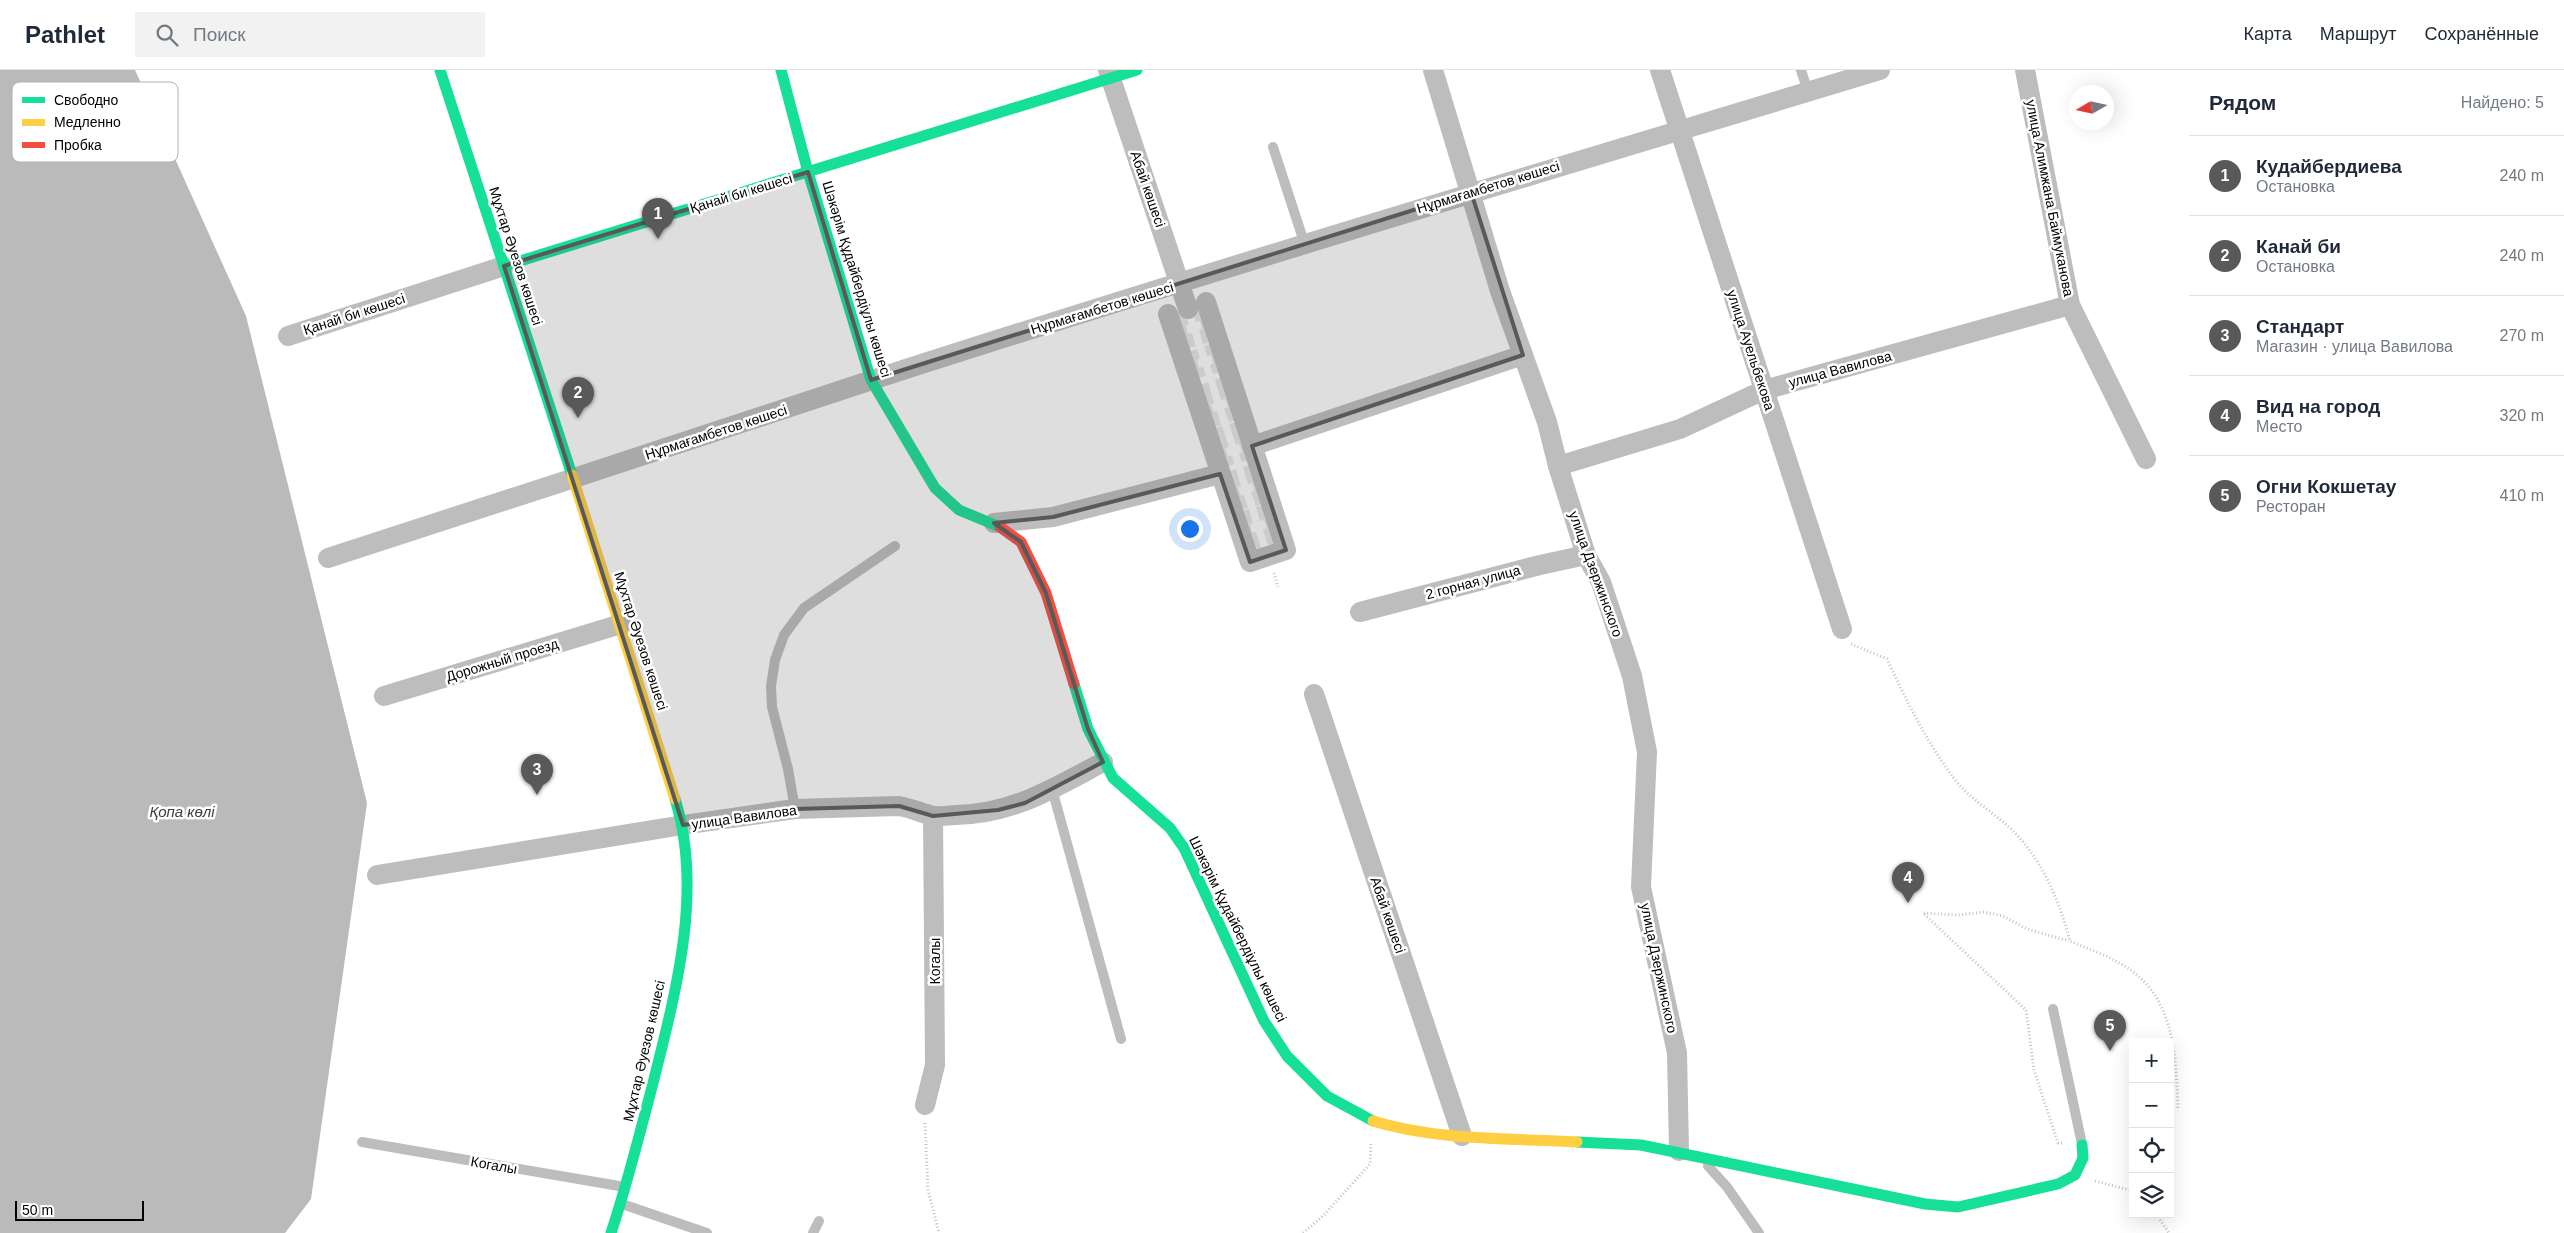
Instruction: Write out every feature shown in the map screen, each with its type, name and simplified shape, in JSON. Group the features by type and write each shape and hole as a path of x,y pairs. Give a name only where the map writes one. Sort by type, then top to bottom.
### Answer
{"street":[{"name":"Мұхтар Әуезов көшесі","path":"440,70 572,480 621,624 683,825 687,866 683,937 670,1014 626,1187 610,1233"},
{"name":"Шәкәрім Құдайбердіұлы көшесі","path":"781,70 808,172 871,380 936,488 959,510 994,523 1021,542 1046,593 1088,729 1103,762 1113,778 1170,828 1179,841 1264,1021 1287,1056 1327,1096 1372,1122 1399,1129 1462,1136 1641,1145 1679,1151 1925,1204 1958,1207 2058,1184 2075,1175"},
{"name":"Қанай би көшесі","path":"288,336 504,266 808,172 1110,74 1137,70"},
{"name":"улица Дзержинского","path":"1433,70 1500,291 1547,422 1558,466 1586,555 1601,582 1632,676 1647,752 1641,887 1677,1053 1679,1151"},
{"name":"улица Ауельбекова","path":"1660,70 1842,629"},
{"name":"Нұрмағамбетов көшесі","path":"328,558 572,480 871,380 1471,192 1880,70"},
{"name":"улица Алимжана Баймуканова","path":"2025,70 2070,305 2146,459"},
{"name":"Абай көшесі","path":"1110,74 1180,284 1197,306 1252,446 1286,550 1250,562 1220,474"},
{"name":"улица Вавилова","path":"1558,466 1680,429 1764,390 2070,305"},
{"path":"994,523 1053,517 1220,474 1168,314"},
{"path":"1252,446 1523,355"},
{"name":"2 горная улица","path":"1360,612 1540,565 1586,555"},
{"name":"Дорожный проезд","path":"384,696 621,624"},
{"name":"Абай көшесі","path":"1314,694 1462,1136"},
{"name":"улица Вавилова","path":"377,875 683,825 795,809 892,806 916,809 933,816 967,815 1025,803 1103,762"},
{"name":"Когалы","path":"925,1105 935,1065 933,816"},
{"path":"2075,1175 2083,1158 2082,1145"}],"lane":[{"path":"1802,70 1808,92"},
{"path":"1273,147 1305,245"},
{"path":"795,809 788,769 772,707 771,686 784,635 804,608 895,546"},
{"path":"1052,789 1121,1039"},
{"path":"2053,1009 2082,1145"},
{"name":"Когалы","path":"362,1142 626,1187"},
{"path":"1699,1156 1727,1187 1760,1233"},
{"path":"621,1204 707,1233"},
{"path":"813,1233 819,1221"}],"path":[{"path":"1842,629 1852,646 1868,650 1887,659 1912,712 1957,782 1975,800 2014,831 2028,849 2041,870 2057,904 2070,941"},
{"path":"2082,1145 2058,1143 2034,1070 2026,1010 1923,913 1958,915 1984,912 2003,916 2027,929 2070,941 2120,963 2140,976 2154,992 2173,1038 2176,1057 2178,1110"},
{"path":"925,1105 928,1190 939,1233"},
{"path":"1303,1233 1324,1215 1370,1164 1372,1122"},
{"path":"2075,1175 2129,1190"},
{"path":"2159,1218 2169,1233"}],"highlighted area":[{"path":"808,172 871,380 1471,192 1523,355 1252,446 1286,550 1250,562 1220,474 1053,517 994,523 1021,542 1046,593 1088,729 1103,762 1025,803 998,810 933,816 899,806 795,809 683,825 504,266"}],"shaded area":[{"path":"1201,303 1213,341 1203,344 1199,330 1202,329 1200,321 1196,322 1191,307"},
{"path":"1184,309 1189,324 1186,325 1188,334 1192,333 1196,346 1186,349 1174,312"},
{"path":"1214,343 1223,371 1213,374 1210,365 1213,364 1211,355 1207,356 1204,346"},
{"path":"1197,349 1200,358 1197,360 1199,368 1203,367 1206,376 1196,379 1187,352"},
{"path":"1225,376 1239,419 1229,422 1224,409 1228,407 1225,399 1221,400 1215,380"},
{"path":"1208,382 1214,403 1211,404 1214,412 1217,411 1221,425 1211,428 1198,386"},
{"path":"1239,421 1251,459 1242,462 1239,454 1242,452 1239,444 1236,445 1229,424"},
{"path":"1222,426 1229,447 1225,448 1228,456 1232,456 1234,464 1224,468 1212,429"},
{"path":"1253,464 1266,502 1256,506 1251,492 1254,491 1252,483 1248,484 1243,467"},
{"path":"1236,469 1241,486 1238,487 1241,496 1244,495 1248,508 1238,511 1226,473"},
{"path":"1266,504 1279,542 1268,545 1263,530 1267,528 1264,520 1260,521 1256,507"},
{"path":"1249,509 1253,523 1250,525 1252,532 1256,532 1261,548 1251,551 1239,512"}],"water":[{"name":"Қопа көлі","path":"0,70 135,70 140,82 12,82 12,162 177,162 246,316 367,803 311,1199 285,1233 0,1233"}],"traffic: fast":[{"path":"440,70 572,475"},
{"path":"781,70 808,172 871,380 935,488 959,510 1000,527"},
{"path":"504,266 1137,70"},
{"path":"1074,684 1088,729 1113,778 1170,828 1184,848 1264,1021 1287,1056 1327,1096 1373,1121"},
{"path":"611,1233 633,1160 661,1052 683,943 687,907 687,870 683,834 675,799"},
{"path":"1577,1142 1641,1145 1925,1204 1958,1207 2058,1184 2075,1175 2083,1158 2082,1145"}],"traffic: slow":[{"path":"572,475 675,799"},
{"path":"1373,1121 1423,1132 1474,1138 1577,1142"}],"traffic: jam":[{"path":"1000,527 1021,542 1046,593 1074,684"}],"place":[{"name":"Кудайбердиева","path":"658,239"},
{"name":"Канай би","path":"578,418"},
{"name":"Стандарт","path":"537,795"},
{"name":"Вид на город","path":"1908,903"},
{"name":"Огни Кокшетау","path":"2110,1051"}]}
